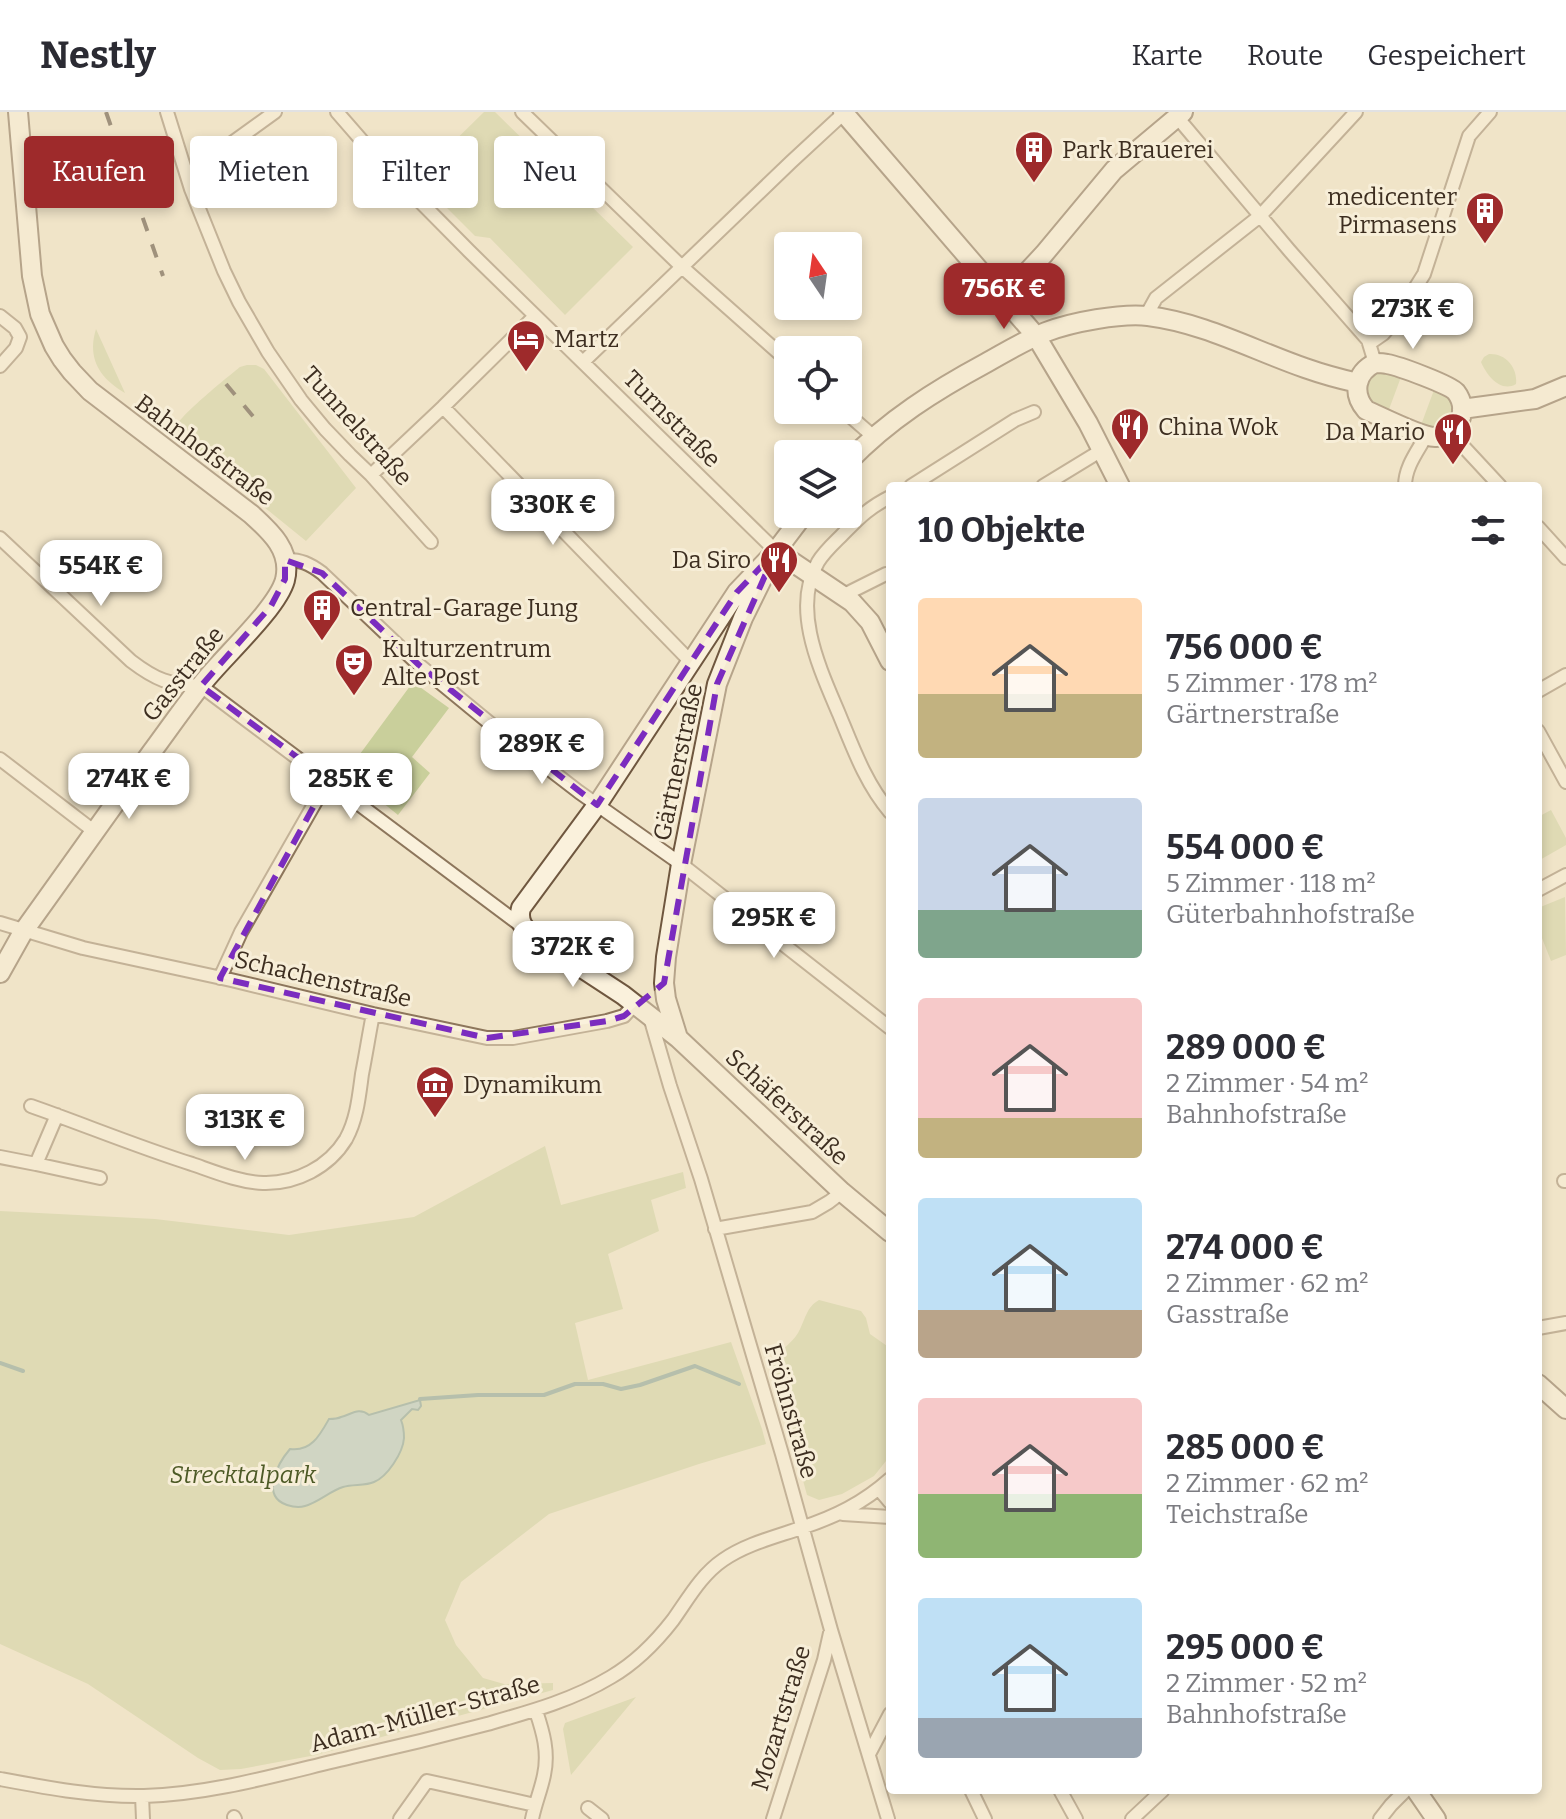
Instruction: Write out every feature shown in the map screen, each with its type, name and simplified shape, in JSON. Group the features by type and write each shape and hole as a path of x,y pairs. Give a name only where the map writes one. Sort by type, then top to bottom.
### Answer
{"main road":[{"name":"Bahnhofstraße","path":"18,112 34,286 40,314 54,346 90,391 266,527 279,541 285,560"},
{"path":"843,113 1036,336 1118,482"},
{"path":"1003,298 1114,170 1180,115"},
{"path":"862,449 924,398 1036,336 1065,326 1117,317 1146,316 1213,332 1304,368 1358,383"},
{"path":"1375,363 1388,364 1451,388 1457,393 1462,409 1459,425 1452,432 1439,437 1426,436 1366,410 1358,396 1358,383 1364,370 1375,363"},
{"path":"1462,409 1535,399 1566,386"},
{"name":"Gärtnerstraße","path":"678,1038 670,1017 664,983 666,957 717,684 743,618 776,551 793,528"},
{"path":"523,927 518,916 521,908 597,805 737,592 776,551 844,595 870,622 886,653"},
{"name":"Gasstraße","path":"0,973 23,932 201,686 271,606 285,579 285,560"},
{"name":"Schäferstraße","path":"523,927 678,1038 842,1192 886,1229"},
{"path":"629,1000 647,998 664,983"},
{"path":"1542,1388 1566,1409"},
{"path":"1419,1794 1436,1819"}],"street":[{"name":"Tunnelstraße","path":"167,112 195,199 224,271 268,352 301,400 431,542"},
{"path":"242,136 275,112"},
{"name":"Turnstraße","path":"337,112 388,169 776,551"},
{"path":"522,112 682,267 774,349"},
{"path":"1146,316 1156,298 1260,216 1356,112"},
{"path":"1370,343 1396,319 1424,274 1469,136 1490,112"},
{"path":"583,362 843,113"},
{"path":"1180,115 1260,216 1370,343 1375,363"},
{"path":"0,316 15,328 20,337 16,348 0,366"},
{"path":"371,475 535,316"},
{"path":"443,407 690,661"},
{"path":"917,482 1015,420 1030,414"},
{"path":"859,424 874,437"},
{"path":"1452,432 1496,482"},
{"path":"1405,482 1410,463 1426,436"},
{"path":"1050,482 1102,450"},
{"path":"886,499 870,507 820,558 807,587 815,655 865,774 886,807"},
{"path":"1542,532 1566,558"},
{"path":"0,538 149,675 175,685 201,686 523,927"},
{"path":"1554,545 1566,538"},
{"path":"285,560 305,562 322,573 419,665 508,737 681,864 886,1025"},
{"path":"844,595 886,574"},
{"path":"1542,689 1566,675"},
{"path":"1542,738 1566,782"},
{"path":"0,759 95,832"},
{"path":"220,978 241,932 328,780"},
{"path":"1542,888 1566,875"},
{"name":"Schachenstraße","path":"0,923 83,948 474,1036 501,1038 531,1035 607,1021 624,1016 629,1000"},
{"path":"31,1106 136,1146 236,1178 262,1183 296,1178 321,1167 346,1139 357,1106 373,1014"},
{"name":"Fröhnstraße","path":"650,1017 701,1179 888,1819"},
{"path":"36,1164 57,1115"},
{"path":"0,1157 100,1178"},
{"path":"715,1229 812,1212 842,1192"},
{"path":"1542,1327 1566,1323"},
{"path":"840,1514 886,1483"},
{"path":"879,1489 886,1497"},
{"path":"840,1514 886,1517"},
{"name":"Adam-Müller-Straße","path":"0,1779 106,1795 179,1793 220,1787 427,1740 536,1711 591,1688 634,1661 671,1623 695,1587 722,1560 840,1514"},
{"name":"Mozartstraße","path":"773,1819 831,1630"},
{"path":"532,1819 546,1757 546,1742 536,1711"},
{"path":"869,1754 886,1722"},
{"path":"400,1819 427,1781 535,1805"},
{"path":"973,1794 985,1819"},
{"path":"1062,1794 1076,1819"},
{"path":"1132,1819 1159,1794"},
{"path":"1380,1819 1402,1794"},
{"path":"142,1796 143,1819"},
{"path":"588,1808 602,1819"}],"highlighted area":[{"path":"776,551 717,684 664,983 624,1016 487,1038 220,978 328,780 201,686 271,606 285,579 285,560 322,573 419,665 597,805 737,592"}],"green space":[{"path":"484,112 495,112 520,136 494,136 494,208 593,208 633,247 565,315 490,238 475,236 447,208 478,208 478,136 460,136"},
{"path":"96,329 125,393 108,381 97,366 93,349"},
{"path":"1489,354 1501,356 1510,363 1516,384 1500,385 1487,373 1481,362"},
{"path":"247,365 264,369 356,488 306,541 185,443 189,441 177,428 195,405 240,367"},
{"path":"1382,372 1401,377 1388,412 1375,407 1366,397 1371,377"},
{"path":"1434,390 1447,397 1452,406 1446,423 1438,428 1421,425"},
{"path":"413,682 449,708 412,757 430,773 398,815 346,773"},
{"path":"1551,810 1566,838 1566,845 1542,859 1542,815"},
{"path":"1565,897 1566,955 1551,961 1542,938 1542,906"},
{"name":"Strecktalpark","path":"545,1146 561,1205 683,1172 686,1188 651,1200 659,1231 608,1254 623,1309 575,1323 588,1380 731,1342 766,1444 549,1514 461,1582 445,1620 456,1645 483,1678 504,1684 553,1683 553,1690 316,1755 220,1770 88,1684 0,1644 0,1211 155,1219 289,1235 414,1217"},
{"path":"819,1300 861,1311 870,1334 886,1345 886,1461 874,1476 842,1494 819,1500 807,1495 771,1364 795,1337 808,1310"},
{"path":"636,1697 571,1775 563,1729 565,1723"}],"water":[{"path":"420,1400 418,1410 412,1409 401,1420 404,1438 401,1450 389,1470 379,1479 343,1487 300,1507 279,1501 274,1494 274,1479 285,1455 290,1449 304,1448 314,1441 329,1419 359,1411 369,1415"}],"waterway":[{"path":"0,1363 23,1371"},
{"path":"420,1399 544,1395 575,1384 603,1384 621,1389 695,1366 739,1384"}],"railway":[{"path":"106,112 163,276"},
{"path":"226,384 257,421"}],"place":[{"name":"Park Brauerei","path":"1034,184"},
{"name":"medicenter Pirmasens","path":"1485,245"},
{"name":"Martz","path":"526,373"},
{"name":"China Wok","path":"1130,461"},
{"name":"Da Mario","path":"1453,466"},
{"name":"Da Siro","path":"779,594"},
{"name":"Central-Garage Jung","path":"322,642"},
{"name":"Kulturzentrum Alte Post","path":"354,697"},
{"name":"Dynamikum","path":"435,1119"}]}
